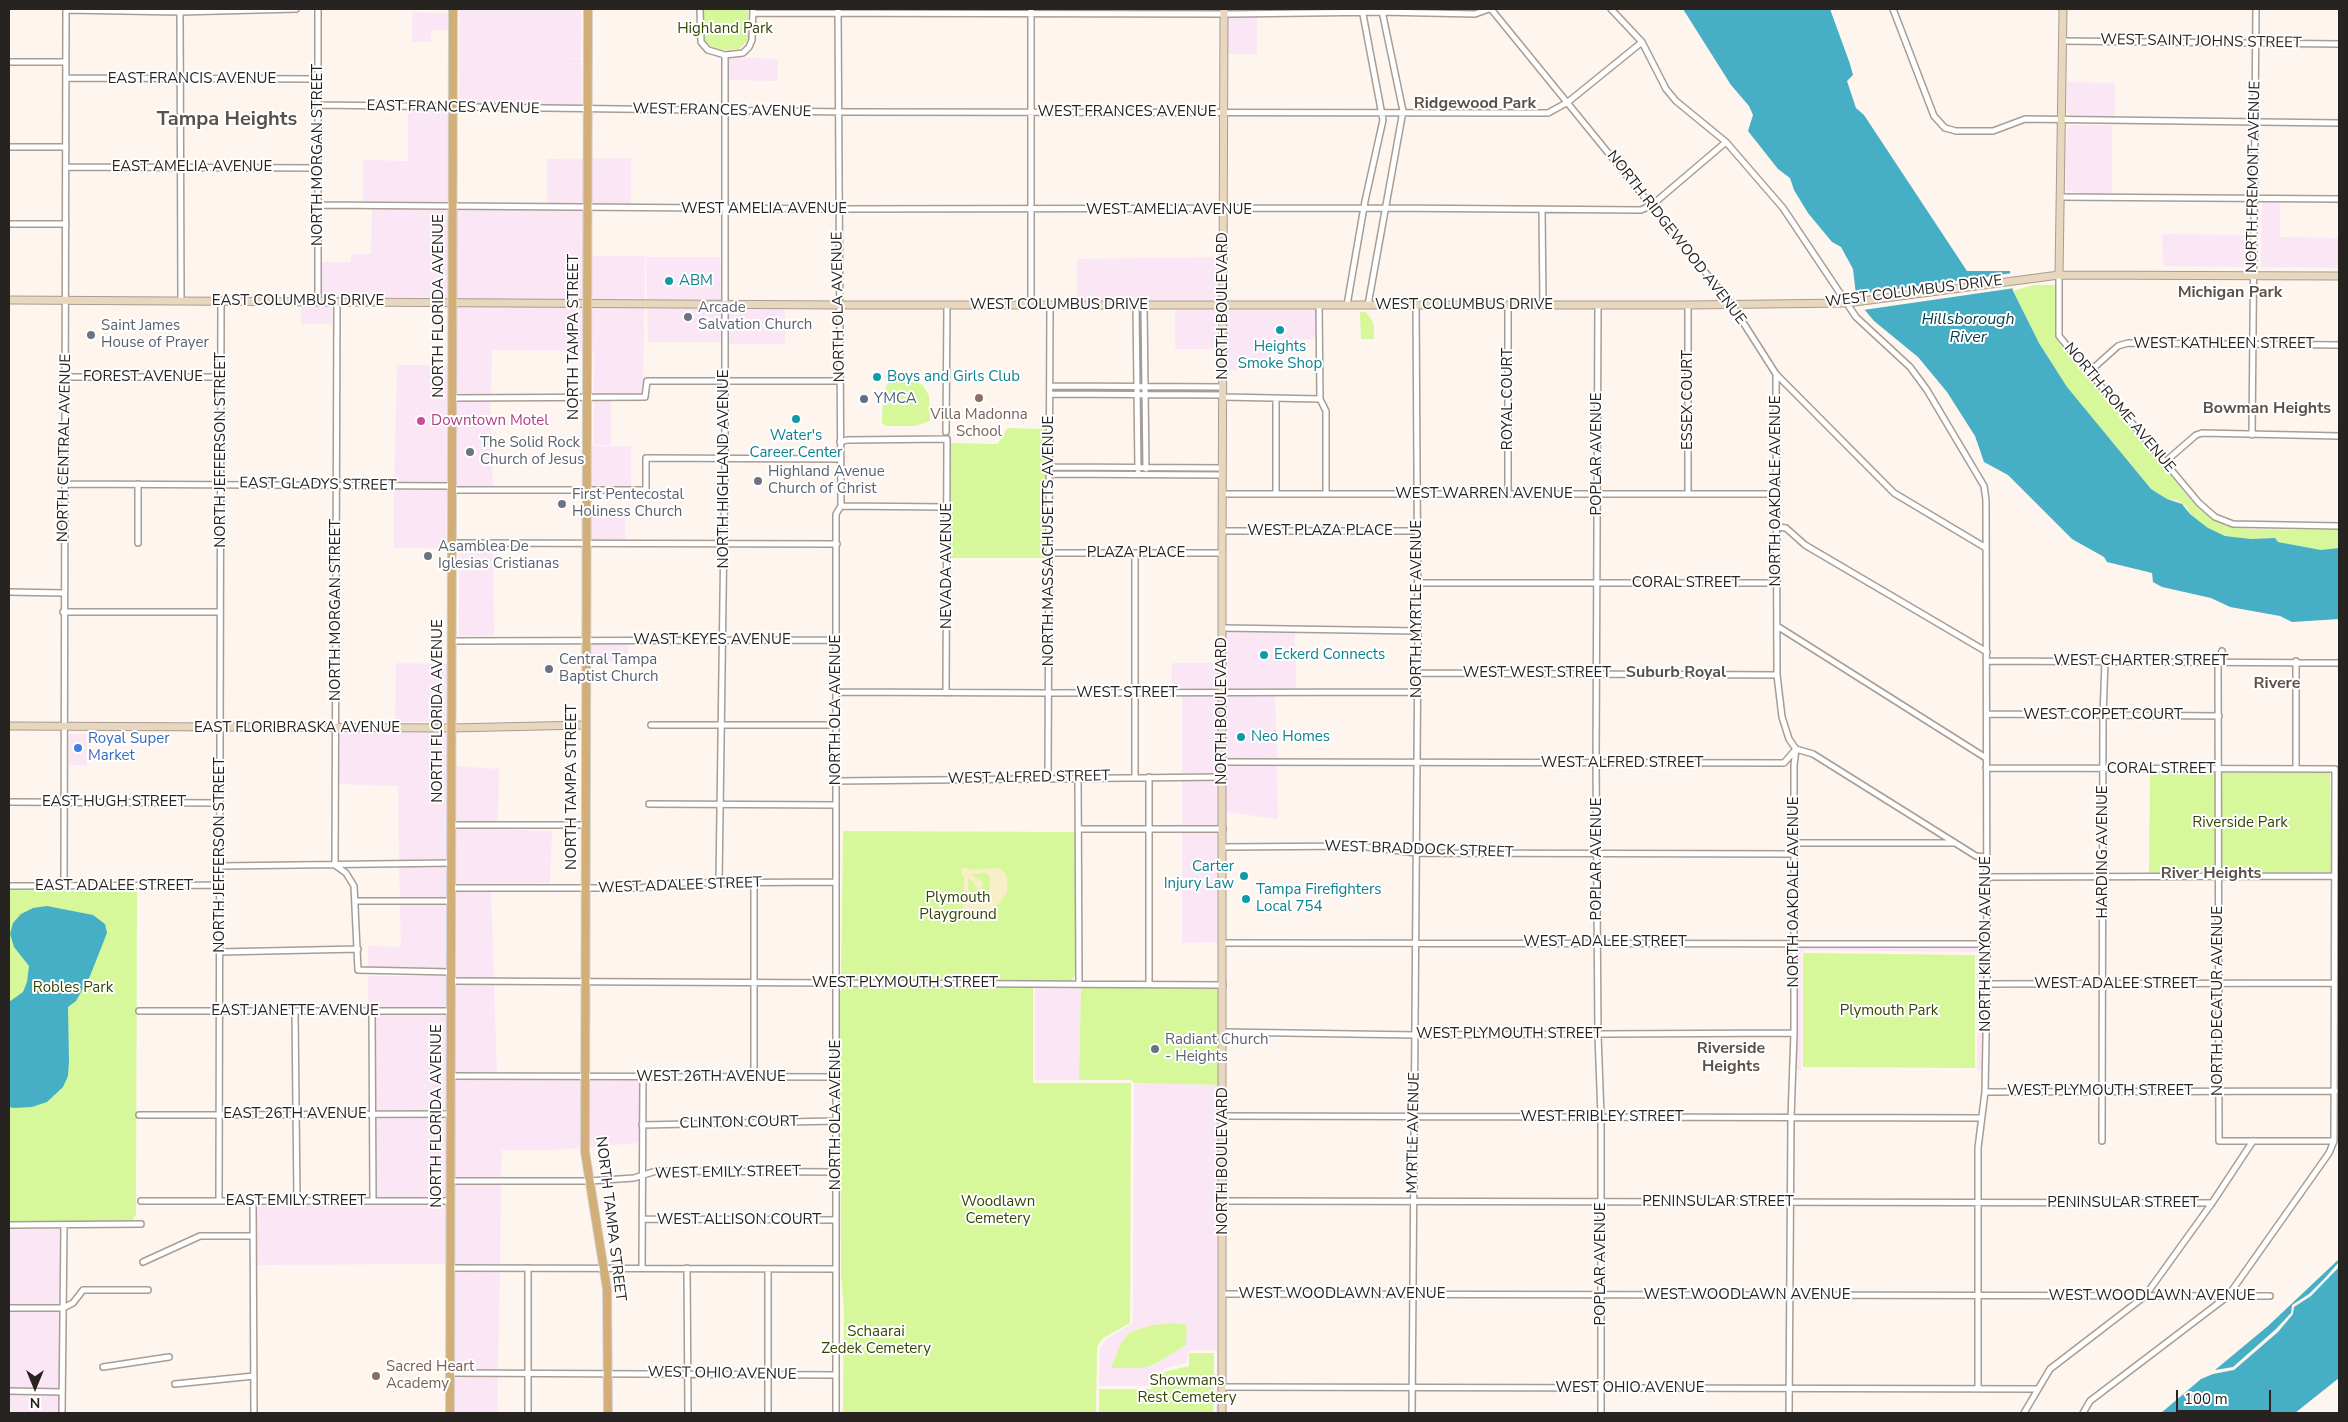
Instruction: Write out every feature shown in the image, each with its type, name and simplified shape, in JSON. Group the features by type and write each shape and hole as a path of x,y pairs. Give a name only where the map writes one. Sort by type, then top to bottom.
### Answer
{"main road":[{"name":"NORTH FLORIDA AVENUE","path":"450,1413 453,9"},
{"name":"NORTH TAMPA STREET","path":"588,9 585,1152 607,1289 608,1413"},
{"name":"NORTH ROME AVENUE","path":"2059,275 2063,9"},
{"name":"NORTH BOULEVARD","path":"1222,1413 1224,12"},
{"name":"WEST COLUMBUS DRIVE","path":"588,303 1136,306 1732,305 1847,303 2059,275 2339,276"},
{"name":"EAST COLUMBUS DRIVE","path":"9,300 588,303"},
{"name":"EAST FLORIBRASKA AVENUE","path":"9,726 451,728 586,724"}],"street":[{"path":"66,10 296,9"},
{"name":"NORTH MORGAN STREET","path":"318,9 318,301"},
{"path":"700,9 701,42 708,50 725,54 743,53 749,47 752,40 753,11 1224,12 1382,10 1475,14 1490,9"},
{"name":"NORTH RIDGEWOOD AVENUE","path":"1490,9 1568,102 1732,305 1776,374 1894,492 1986,548"},
{"name":"NORTH KINYON AVENUE","path":"1611,9 1642,42 1666,89 1676,101 1726,142 1783,208 1856,317 1910,367 1927,390 1984,486 1986,500 1987,652 1987,984 1985,1092 1978,1148 1978,1388"},
{"path":"1893,9 1934,116 1945,128 1956,132 1987,132 2025,119 2339,123"},
{"name":"NORTH FREMONT AVENUE","path":"2252,435 2256,9"},
{"name":"NORTH CENTRAL AVENUE","path":"64,886 63,593 66,377 66,10"},
{"path":"180,10 181,300"},
{"path":"1368,305 1403,111 1382,10"},
{"name":"NORTH OLA AVENUE","path":"836,1413 836,1077 834,983 837,640 836,514 840,506 838,11"},
{"path":"1347,305 1364,209 1383,120 1362,11"},
{"path":"1031,12 1031,305"},
{"name":"WEST SAINT JOHNS STREET","path":"2062,41 2339,44"},
{"name":"WEST FRANCES AVENUE","path":"588,110 838,112 1403,111 1548,113 1568,102 1642,42"},
{"name":"NORTH HIGHLAND AVENUE","path":"719,883 724,640 725,54"},
{"path":"9,62 66,62"},
{"name":"EAST FRANCIS AVENUE","path":"66,78 319,80"},
{"name":"EAST FRANCES AVENUE","path":"319,105 588,110"},
{"name":"WEST AMELIA AVENUE","path":"587,207 1031,210 1385,208 1641,210 1652,205 1726,142"},
{"path":"9,147 66,147"},
{"name":"EAST AMELIA AVENUE","path":"66,167 318,168"},
{"path":"2060,196 2339,199"},
{"path":"318,205 587,207"},
{"path":"1542,209 1543,305"},
{"path":"9,224 66,224"},
{"name":"NORTH ROME AVENUE","path":"2059,275 2059,336 2199,503 2215,517 2233,524 2339,526"},
{"name":"NORTH JEFFERSON STREET","path":"219,1200 221,300"},
{"name":"NORTH MORGAN STREET","path":"335,865 337,301"},
{"path":"946,432 947,305"},
{"name":"NORTH MASSACHUSETTS AVENUE","path":"1048,778 1050,305"},
{"path":"1319,305 1320,399 1326,411 1326,493"},
{"name":"NORTH MYRTLE AVENUE","path":"1416,305 1418,583 1416,853"},
{"name":"ROYAL COURT","path":"1508,305 1508,494"},
{"name":"POPLAR AVENUE","path":"1598,305 1596,762 1598,1034 1601,1117 1600,1413"},
{"name":"ESSEX COURT","path":"1688,305 1688,494"},
{"path":"1136,306 1138,475"},
{"path":"1144,306 1146,475"},
{"name":"WEST KATHLEEN STREET","path":"2089,372 2118,346 2128,344 2339,345"},
{"name":"NORTH OAKDALE AVENUE","path":"1776,374 1777,674 1782,717 1789,739 1796,749 1789,1413"},
{"name":"FOREST AVENUE","path":"66,377 221,377"},
{"path":"453,398 645,398 647,381 840,381"},
{"path":"1050,386 1144,387 1276,398 1320,399"},
{"path":"1050,394 1223,393"},
{"path":"1276,398 1276,494"},
{"path":"2165,462 2196,434 2339,436"},
{"name":"NEVADA AVENUE","path":"840,442 847,440 947,439 946,693"},
{"name":"EAST GLADYS STREET","path":"64,484 221,484 646,490 646,458 725,458"},
{"path":"725,458 840,459"},
{"path":"1049,467 1222,471"},
{"path":"1049,474 1146,475 1222,471"},
{"path":"138,484 138,543"},
{"name":"WEST WARREN AVENUE","path":"1222,494 1777,494"},
{"path":"840,506 947,507"},
{"path":"1777,527 1786,528 1805,545 1987,652"},
{"name":"WEST PLAZA PLACE","path":"1222,532 1417,532"},
{"path":"452,543 837,544"},
{"path":"1135,553 1135,777"},
{"name":"PLAZA PLACE","path":"1049,554 1222,553"},
{"name":"CORAL STREET","path":"1418,583 1777,583"},
{"path":"9,592 63,593"},
{"path":"63,612 220,612"},
{"path":"1777,626 1986,758"},
{"path":"1222,628 1418,631"},
{"name":"WAST KEYES AVENUE","path":"452,641 837,640"},
{"name":"NORTH DECATUR AVENUE","path":"2222,651 2218,661 2218,1141 2253,1141"},
{"name":"WEST CHARTER STREET","path":"1986,661 2296,661 2339,663"},
{"name":"HARDING AVENUE","path":"2102,1141 2103,716 2105,661"},
{"path":"2296,661 2296,768"},
{"name":"WEST WEST STREET","path":"1418,673 1777,674"},
{"name":"WEST STREET","path":"836,692 1048,694 1417,692"},
{"name":"WEST COPPET COURT","path":"1987,714 2219,716"},
{"path":"650,725 836,725"},
{"path":"1796,749 1813,754 1976,856 1986,857"},
{"name":"WEST ALFRED STREET","path":"1222,762 1784,763 1796,749"},
{"name":"CORAL STREET","path":"1986,768 2335,769 2334,876"},
{"path":"1149,777 1150,983"},
{"name":"WEST ALFRED STREET","path":"836,781 1223,777"},
{"path":"1078,778 1079,984"},
{"name":"EAST HUGH STREET","path":"9,802 220,803"},
{"path":"649,804 836,805"},
{"path":"451,824 586,825"},
{"path":"1079,829 1223,829"},
{"path":"1794,843 1954,843"},
{"name":"WEST BRADDOCK STREET","path":"1223,847 1359,846 1416,853 1794,854"},
{"name":"MYRTLE AVENUE","path":"1412,1413 1412,1202 1416,1035 1416,853"},
{"path":"220,866 451,863"},
{"path":"335,865 346,873 354,886 358,970 451,972"},
{"path":"1986,877 2334,876 2334,1141 2323,1161 2228,1296 2090,1401 2083,1413"},
{"name":"WEST ADALEE STREET","path":"586,889 640,888 674,882 835,882"},
{"path":"754,882 754,1077"},
{"name":"EAST ADALEE STREET","path":"9,886 220,886"},
{"path":"451,888 586,889"},
{"path":"356,901 451,901"},
{"name":"WEST ADALEE STREET","path":"1223,942 1987,944"},
{"path":"220,952 358,949"},
{"name":"WEST PLYMOUTH STREET","path":"451,981 1150,983 1224,985"},
{"name":"WEST ADALEE STREET","path":"1987,984 2334,983"},
{"name":"EAST JANETTE AVENUE","path":"140,1011 451,1011"},
{"path":"372,1011 373,1201"},
{"path":"295,1012 296,1200"},
{"name":"WEST PLYMOUTH STREET","path":"1223,1032 1416,1035 1794,1032"},
{"path":"451,1076 586,1076"},
{"name":"WEST 26TH AVENUE","path":"586,1076 836,1077"},
{"path":"642,1268 643,1076"},
{"name":"WEST PLYMOUTH STREET","path":"1985,1092 2335,1091"},
{"name":"EAST 26TH AVENUE","path":"140,1114 451,1114"},
{"name":"WEST FRIBLEY STREET","path":"1223,1116 1981,1118"},
{"name":"CLINTON COURT","path":"642,1124 836,1121"},
{"path":"2024,1413 2050,1369 2145,1296 2212,1203 2253,1141 2334,1141"},
{"name":"WEST EMILY STREET","path":"590,1181 642,1176 656,1171 836,1172"},
{"path":"450,1181 590,1181"},
{"path":"253,1200 254,1413"},
{"name":"PENINSULAR STREET","path":"1223,1200 2212,1203"},
{"name":"EAST EMILY STREET","path":"141,1201 450,1201"},
{"name":"WEST ALLISON COURT","path":"642,1219 836,1220"},
{"path":"9,1226 141,1224"},
{"path":"62,1413 64,1225"},
{"path":"144,1262 200,1236 253,1236"},
{"path":"450,1268 836,1269"},
{"path":"528,1268 528,1413"},
{"path":"687,1268 688,1413"},
{"path":"768,1269 768,1413"},
{"path":"9,1308 63,1308 73,1303 83,1290 148,1290"},
{"name":"WEST WOODLAWN AVENUE","path":"1223,1294 2270,1296"},
{"path":"103,1367 168,1357"},
{"name":"WEST OHIO AVENUE","path":"450,1373 836,1375"},
{"path":"174,1384 254,1376"},
{"name":"WEST OHIO AVENUE","path":"1222,1386 2038,1389"},
{"path":"9,1391 62,1392"}],"shaded area":[{"path":"459,9 581,9 581,58 560,58 581,59 582,107 532,107 530,76 531,107 459,105"},
{"path":"412,12 448,13 448,30 431,30 431,42 412,42"},
{"path":"1226,16 1257,16 1257,54 1226,54"},
{"path":"727,57 778,59 778,81 727,80"},
{"path":"2067,82 2115,83 2115,117 2070,115 2067,113"},
{"path":"408,109 448,109 447,202 363,201 363,160 408,161"},
{"path":"2072,125 2112,125 2112,194 2081,193 2066,190 2065,142 2067,142 2067,130"},
{"path":"631,158 631,208 547,206 547,159"},
{"path":"2262,203 2280,203 2280,237 2339,238 2339,268 2261,267"},
{"path":"372,208 583,210 583,256 645,256 643,394 611,395 611,445 594,445 594,351 492,350 491,395 457,394 456,297 322,297 322,262 351,262 351,254 371,254"},
{"path":"2162,234 2250,235 2250,267 2163,266"},
{"path":"646,257 720,257 722,342 648,342"},
{"path":"1219,257 1217,349 1175,349 1175,302 1077,301 1077,259"},
{"path":"301,305 329,305 332,309 332,324 301,324"},
{"path":"726,305 785,305 785,344 726,344"},
{"path":"1226,309 1315,309 1316,339 1271,341 1270,370 1226,370"},
{"path":"397,365 448,365 448,400 490,400 493,488 457,488 457,484 394,484"},
{"path":"590,446 631,446 631,490 588,490"},
{"path":"394,489 447,489 446,548 394,548"},
{"path":"588,516 625,516 625,542 588,542"},
{"path":"459,545 493,545 494,635 459,636"},
{"path":"1225,632 1295,633 1296,688 1226,689"},
{"path":"588,641 628,641 628,662 588,662"},
{"path":"396,663 447,664 445,722 395,722"},
{"path":"1172,663 1217,663 1217,690 1171,690"},
{"path":"1182,696 1219,696 1219,773 1182,773"},
{"path":"1226,696 1275,696 1277,759 1226,759"},
{"path":"339,732 448,732 447,859 399,859 398,786 339,784"},
{"path":"69,734 86,734 87,765 69,765"},
{"path":"454,766 499,769 498,821 454,821"},
{"path":"1226,766 1277,766 1278,819 1226,812"},
{"path":"1182,780 1219,780 1220,826 1182,826"},
{"path":"454,828 552,831 550,883 455,884"},
{"path":"1182,833 1220,833 1220,942 1182,943"},
{"path":"447,866 448,897 400,897 399,867"},
{"path":"455,892 491,892 494,978 454,978"},
{"path":"400,904 448,904 448,968 368,968 368,946 401,947"},
{"path":"1797,947 1983,947 1982,1071 1977,1071 1977,952 1803,950 1801,953 1801,1068 1803,1070 1796,1070"},
{"path":"368,976 448,976 447,1008 368,1007"},
{"path":"454,985 494,985 497,1072 454,1072"},
{"path":"1035,988 1081,988 1079,1080 1035,1080"},
{"path":"375,1015 447,1015 447,1110 376,1111"},
{"path":"454,1080 582,1080 581,1148 502,1150 501,1177 454,1177"},
{"path":"589,1080 640,1080 639,1143 588,1147"},
{"path":"1134,1083 1220,1085 1219,1413 1216,1413 1217,1353 1214,1350 1189,1350 1186,1363 1166,1368 1155,1375 1149,1386 1099,1386 1100,1348 1105,1340 1133,1323","holes":["1174,1323 1168,1355 1153,1365 1140,1368 1111,1368 1130,1332 1153,1325"]},
{"path":"376,1118 447,1118 447,1197 376,1197"},
{"path":"454,1185 501,1185 500,1264 453,1264"},
{"path":"257,1204 447,1205 447,1264 257,1265"},
{"path":"9,1229 60,1229 59,1305 9,1305"},
{"path":"453,1272 500,1272 498,1369 453,1369"},
{"path":"9,1312 59,1312 59,1388 9,1387"},
{"path":"453,1376 498,1376 497,1413 453,1413"},
{"path":"9,1395 59,1396 59,1413 9,1413"}],"green space":[{"name":"Highland Park","path":"703,9 748,9 748,40 739,49 717,50 704,41"},
{"path":"2033,285 2055,285 2055,338 2196,506 2215,520 2235,527 2248,529 2339,530 2339,548 2321,550 2278,542 2275,538 2251,539 2225,536 2208,528 2190,514 2187,507 2176,500 2167,499 2151,489 2067,388 2039,343 2013,291"},
{"path":"1360,312 1366,312 1371,319 1374,325 1374,339 1361,339"},
{"path":"889,374 903,376 923,385 929,396 930,421 915,426 886,426 882,423 883,394 889,381"},
{"path":"1007,428 1046,429 1046,558 947,558 948,443 998,444"},
{"name":"Riverside Park","path":"2150,773 2330,773 2331,872 2149,873"},
{"name":"Plymouth Playground","path":"843,831 1075,832 1075,974 1073,979 1067,982 841,980"},
{"name":"Robles Park","path":"9,890 137,892 136,1214 132,1222 9,1222"},
{"name":"Plymouth Park","path":"1803,953 1975,955 1975,1068 1803,1067"},
{"name":"Woodlawn Cemetery","path":"842,987 1033,988 1033,1083 1131,1083 1130,1323 1103,1338 1097,1347 1096,1413 843,1413 844,1310 841,1275 840,992"},
{"path":"1081,988 1220,989 1220,1085 1134,1083 1131,1080 1079,1080"},
{"path":"1174,1323 1187,1325 1186,1345 1153,1365 1140,1368 1111,1368 1121,1343 1130,1332 1153,1325"},
{"name":"Showmans Rest Cemetery","path":"1189,1353 1214,1353 1213,1413 1099,1413 1099,1389 1151,1389 1152,1383 1167,1371 1189,1366"}],"sand":[{"name":"Plymouth Playground","path":"962,867 970,870 999,868 1005,873 1007,879 1007,893 993,910 977,914 969,913 963,909 964,877 961,872","holes":["986,873 990,877 989,894 984,898 969,896 968,877 978,889 982,887 983,883 971,874"]}],"water":[{"name":"Hillsborough River","path":"1683,9 1830,9 1853,75 1847,81 1856,108 1864,115 1967,271 2010,271 2013,291 2039,343 2067,387 2151,489 2167,499 2182,504 2190,514 2208,528 2225,536 2251,539 2275,538 2278,542 2321,550 2339,548 2339,619 2292,622 2280,616 2230,607 2211,598 2162,587 2153,582 2152,573 2107,562 2104,557 2072,539 2008,475 1984,462 1975,436 1947,392 1918,357 1874,321 1864,309 1856,295 1853,269 1841,247 1832,242 1808,213 1794,190 1790,178 1778,169 1748,131 1753,115 1749,106 1731,85"},
{"path":"47,906 93,915 105,924 107,933 90,976 76,1001 68,1007 69,1061 68,1076 63,1087 47,1102 32,1107 14,1108 9,1107 9,1002 23,992 27,982 29,966 14,947 10,934 13,923 21,914 33,908"},
{"path":"2339,1259 2339,1262 2309,1294 2292,1305 2291,1313 2276,1329 2233,1367 2215,1370 2268,1326"},
{"path":"2339,1267 2339,1378 2295,1413 2161,1413 2201,1379 2213,1374 2234,1370 2278,1332 2293,1314 2294,1307 2311,1296"}],"pier":[{"path":"2013,273 2015,288 1863,310 1853,295"}],"place":[{"name":"ABM","path":"669,281"},
{"name":"Arcade Salvation Church","path":"688,317"},
{"name":"Heights Smoke Shop","path":"1280,330"},
{"name":"Saint James House of Prayer","path":"91,335"},
{"name":"Boys and Girls Club","path":"877,377"},
{"name":"Villa Madonna School","path":"979,398"},
{"name":"YMCA","path":"864,399"},
{"name":"Water's Career Center","path":"796,419"},
{"name":"Downtown Motel","path":"421,421"},
{"name":"The Solid Rock Church of Jesus","path":"470,452"},
{"name":"Highland Avenue Church of Christ","path":"758,481"},
{"name":"First Pentecostal Holiness Church","path":"562,504"},
{"name":"Asamblea De Iglesias Cristianas","path":"428,556"},
{"name":"Eckerd Connects","path":"1264,655"},
{"name":"Central Tampa Baptist Church","path":"549,669"},
{"name":"Neo Homes","path":"1241,737"},
{"name":"Royal Super Market","path":"78,748"},
{"name":"Carter Injury Law","path":"1244,876"},
{"name":"Tampa Firefighters Local 754","path":"1246,899"},
{"name":"Radiant Church - Heights","path":"1155,1049"},
{"name":"Sacred Heart Academy","path":"376,1376"}],"district":[{"name":"Ridgewood Park","path":"1475,104"},
{"name":"Tampa Heights","path":"227,120"},
{"name":"Michigan Park","path":"2230,293"},
{"name":"Bowman Heights","path":"2267,409"},
{"name":"Suburb Royal","path":"1676,673"},
{"name":"Rivere","path":"2277,684"},
{"name":"River Heights","path":"2211,874"},
{"name":"Riverside Heights","path":"1731,1058"}],"park label":[{"name":"Schaarai Zedek Cemetery","path":"876,1340"}]}
